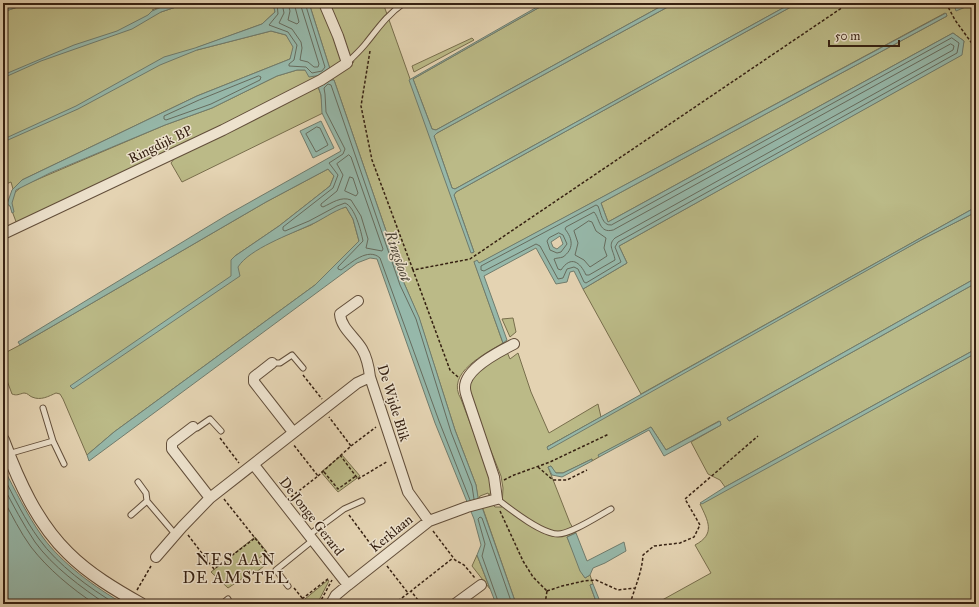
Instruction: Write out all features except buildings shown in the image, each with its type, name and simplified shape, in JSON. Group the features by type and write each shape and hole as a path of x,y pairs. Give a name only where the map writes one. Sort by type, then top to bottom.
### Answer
{"street":[{"path":"324,3 338,36 347,63"},
{"name":"Ringdijk BP","path":"3,234 230,126 324,78 347,63"},
{"name":"De Wijde Blik","path":"358,301 340,314 341,321 362,349 408,492 428,522"},
{"path":"496,499 494,477 464,387 470,374 480,364 514,344"},
{"path":"272,363 254,377 254,382 290,435"},
{"path":"156,557 179,530 215,494 357,383 370,377"},
{"path":"193,427 172,444 172,449 215,494"},
{"path":"3,440 13,468 39,516 57,540 67,552 106,583 137,601"},
{"name":"De Jonge Gerard","path":"249,468 284,503 348,585"},
{"name":"Kerklaan","path":"331,604 336,595 428,522 467,507 496,499"},
{"path":"455,604 481,585"}],"lane":[{"path":"347,63 366,43 380,24 394,10 404,3"},
{"path":"272,363 280,363 292,355 303,368"},
{"path":"42,408 53,441 64,464"},
{"path":"193,427 197,428 210,419 221,431"},
{"path":"8,454 53,441"},
{"path":"138,482 146,493 148,501 179,530"},
{"path":"496,499 521,518 543,530 557,534 572,530 611,509"},
{"path":"131,515 148,501"},
{"path":"288,585 276,570 344,509 362,501"},
{"path":"222,604 228,599"}],"path":[{"path":"413,270 470,259 848,3"},
{"path":"946,3 955,20 976,49"},
{"path":"366,43 370,47 361,106 372,160 450,370 458,377 464,387"},
{"path":"303,368 301,372 351,446"},
{"path":"284,503 324,472 340,455 384,421"},
{"path":"221,431 218,436 249,468"},
{"path":"495,485 514,475 538,467 609,434"},
{"path":"290,435 318,476"},
{"path":"630,604 638,582 643,555 654,546 680,543 694,537 700,525 685,499 758,436"},
{"path":"340,455 358,479 396,456"},
{"path":"538,467 554,480 567,480 587,470"},
{"path":"324,472 338,489 356,476"},
{"path":"215,494 255,538 278,568"},
{"path":"496,499 523,561 533,577 547,591"},
{"path":"428,522 453,558 464,565 481,585"},
{"path":"179,530 214,569 255,538"},
{"path":"137,601 156,557"},
{"path":"394,604 453,558"},
{"path":"302,599 330,578 332,579 318,604"},
{"path":"547,591 584,581 596,580 618,590 635,588"},
{"path":"288,585 291,585 307,604"},
{"path":"411,591 420,604"},
{"path":"545,604 547,591"}],"shaded area":[{"path":"29,3 171,3 152,10 161,12 188,3 273,3 275,12 262,24 196,48 197,50 271,31 286,35 294,47 290,59 197,96 22,180 22,186 165,125 212,108 277,76 297,70 305,70 322,75 18,227 9,203 10,197 21,187 13,189 11,182 6,184 3,175 3,12"},
{"path":"309,3 321,3 342,59 330,69"},
{"path":"329,3 383,3 472,253 474,252 454,195 456,192 798,3 961,3 955,8 968,5 976,11 976,207 641,394 583,289 627,263 619,246 961,55 964,41 953,33 608,222 601,203 947,16 945,13 478,264 474,261 503,343 469,365 458,381 457,390 492,481 493,489 489,495 488,493 480,496 478,500 476,485 455,430 419,318 404,283 334,80 328,80 354,62 348,52"},
{"path":"547,3 667,3 436,130 432,129 413,79"},
{"path":"675,3 792,3 455,189 452,188 434,136 437,133"},
{"path":"472,38 474,40 414,72 412,66"},
{"path":"318,87 321,95 323,113 182,182 171,163 177,155"},
{"path":"328,169 334,176 330,186 279,226 235,256 311,225 338,209 346,207 353,219 359,241 315,285 114,432 87,455 60,394 56,393 45,398 35,398 25,393 17,395 12,394 3,370 3,354 266,202"},
{"path":"976,212 976,278 727,418 729,421 976,283 976,349 725,487 720,480 708,474 691,442 721,425 719,421 666,450 651,427 599,455 599,457 592,461 592,459 563,473 555,473 551,466 548,467 570,523 576,533 567,537 585,578 590,575 593,584 590,585 597,604 516,604 482,506 493,505 495,507 502,507 503,488 501,476 471,401 469,385 477,371 507,352 510,359 518,353 531,392 549,433 598,404 601,417 547,447 921,240"},
{"path":"513,318 516,332 510,337 502,319"},
{"path":"976,353 976,604 655,604 711,573 695,545 702,541 708,532 706,516 700,504"},
{"path":"342,455 360,476 338,492 321,472"},
{"path":"255,537 267,552 258,559 264,566 255,573 243,578 228,588 211,572"},
{"path":"477,555 490,589 472,566"},
{"path":"328,580 329,581 317,604 308,604 305,599"}],"water":[{"path":"20,3 29,3 3,12 3,9"},
{"path":"171,3 188,3 161,12 132,29 41,61 3,78 3,75 74,45 117,31 148,15 152,11"},
{"path":"273,3 309,3 330,69 328,80 334,80 404,283 419,317 455,430 476,485 478,500 483,510 516,604 496,604 477,555 481,545 474,519 435,423 377,259 370,258 357,263 89,461 87,455 114,432 315,285 359,241 353,219 346,207 261,248 243,260 238,267 240,276 73,389 70,386 231,276 231,260 235,256 279,226 330,186 334,176 328,169 266,202 20,345 18,342 227,215 341,151 322,113 321,95 318,86 322,75 309,77 305,70 297,70 277,76 212,108 165,125 50,173 16,190 12,203 14,212 12,213 10,206 7,204 12,190 22,180 197,96 290,59 293,47 286,35 271,31 197,50 160,65 78,109 8,140 6,138 76,106 164,57 195,48 262,24 275,12"},
{"path":"544,3 547,3 413,79 432,129 436,130 667,3 675,3 437,133 434,136 452,188 455,189 792,3 798,3 456,192 454,195 474,252 471,253 409,80"},
{"path":"961,3 976,3 976,11 968,6 956,11 955,8"},
{"path":"946,13 947,16 601,203 608,222 953,33 964,41 962,55 619,246 627,263 583,289 574,271 570,272 567,282 556,284 536,248 484,276 507,340 503,343 474,262 477,260 479,263","holes":["560,236 563,244 557,249 553,247 551,242"]},
{"path":"321,121 334,148 313,158 300,131"},
{"path":"976,207 976,212 921,240 548,450 547,447"},
{"path":"976,278 976,283 729,421 727,418"},
{"path":"976,349 976,353 702,504 700,503 725,487"},
{"path":"720,421 721,425 664,456 649,430 599,457 598,455 651,427 666,450"},
{"path":"592,459 592,461 562,477 552,475 548,467 551,466 556,473 563,473"},
{"path":"3,467 31,520 50,546 80,574 124,604 3,604"},
{"path":"576,533 587,561 624,542 626,551 593,568 590,575 585,578 580,571 567,537"},
{"path":"593,584 601,604 597,604 590,585"}],"district":[{"name":"NES AAN DE AMSTEL","path":"236,568"}],"water label":[{"name":"Ringsloot","path":"398,256"}]}
